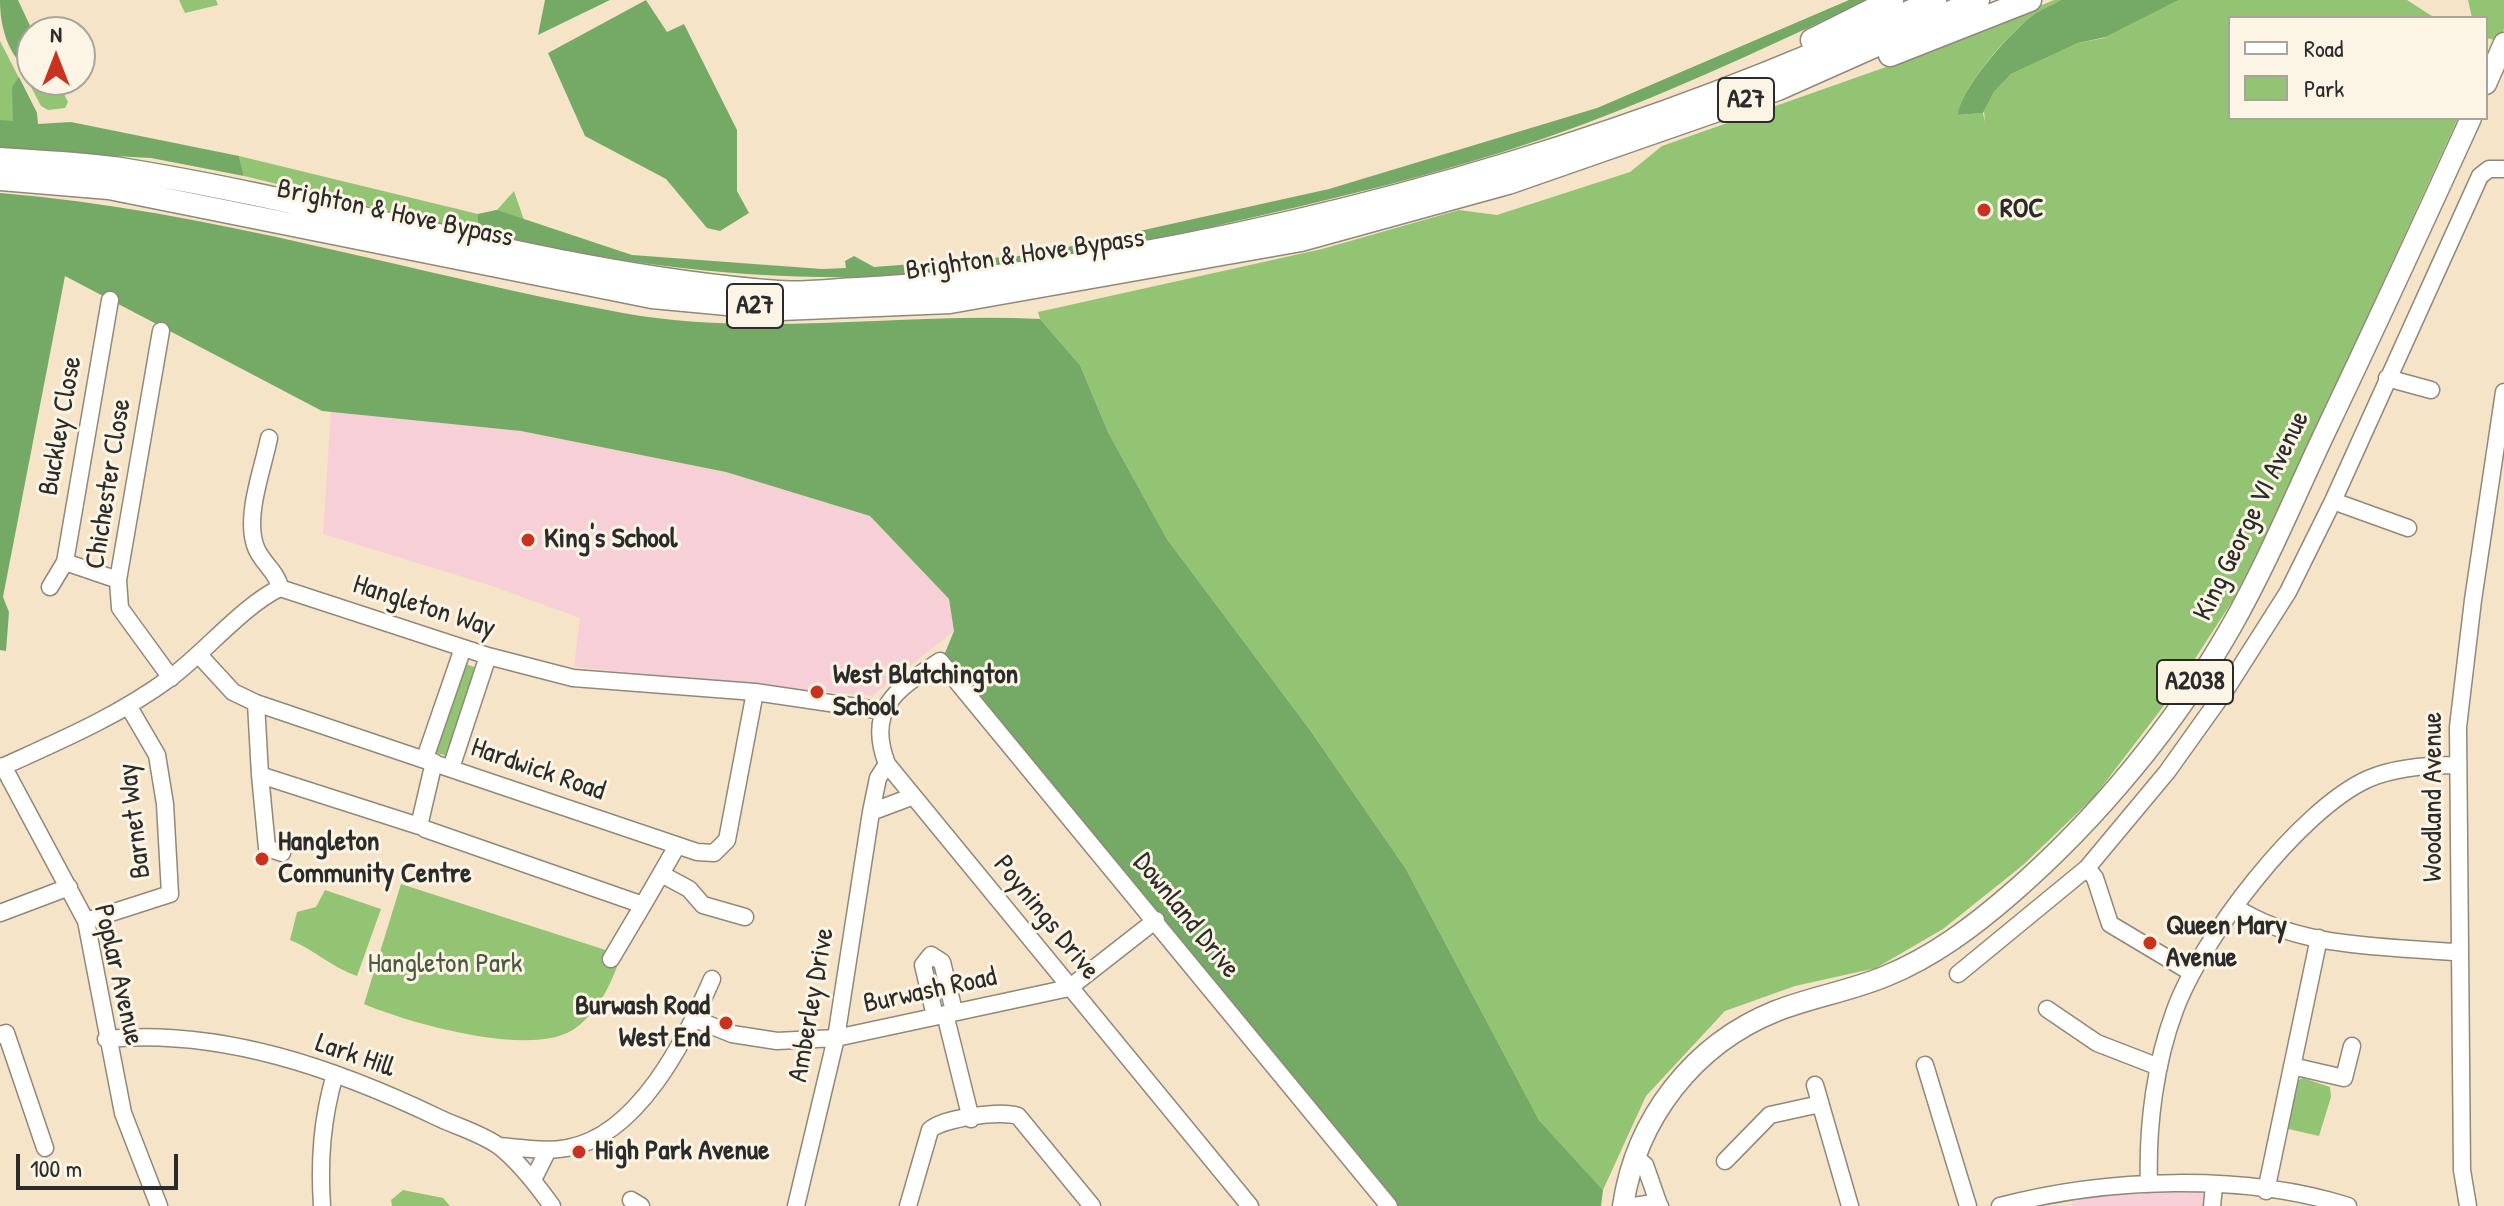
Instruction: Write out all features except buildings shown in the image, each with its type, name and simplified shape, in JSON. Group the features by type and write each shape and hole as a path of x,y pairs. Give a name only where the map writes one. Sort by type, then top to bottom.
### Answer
{"highway":[{"name":"A27","path":"1696,98 1892,0"},
{"name":"Brighton & Hove Bypass","path":"0,159 116,168 670,280 784,292 953,284 1108,259 1297,222 1516,160 1696,98 1846,40 1935,0"},
{"name":"Brighton & Hove Bypass","path":"0,179 109,188 652,297 781,309 950,302 1301,240 1522,179 1778,89 1978,0"},
{"name":"A27","path":"1778,89 1858,67 2030,0"}],"main road":[{"path":"2488,79 2504,43"},
{"name":"King George VI Avenue","path":"1623,1206 1635,1157 1666,1097 1711,1049 1741,1029 1779,1010 1871,982 1909,966 1973,925 2015,890 2086,820 2167,725 2230,628 2270,552 2470,120"}],"street":[{"path":"1958,974 2087,868 2167,772 2227,688 2288,592 2333,501 2480,176 2500,168"},
{"name":"Buckley Close","path":"50,587 65,562 110,300"},
{"name":"Chichester Close","path":"161,331 118,580 120,608 171,678"},
{"path":"2387,378 2431,390"},
{"name":"Woodland Avenue","path":"2468,1206 2462,1170 2458,765 2463,674 2504,392"},
{"path":"2,767 129,707 171,678 280,588 279,580 256,549 252,533 269,438"},
{"path":"2333,501 2408,528"},
{"path":"65,562 118,580"},
{"name":"Hangleton Way","path":"280,588 488,656 573,678 755,692 884,711"},
{"path":"260,775 419,826 430,760 463,648"},
{"name":"Hardwick Road","path":"199,655 233,692 256,703 697,852 714,853 727,840 755,692"},
{"path":"451,768 488,656"},
{"name":"Downland Drive","path":"884,711 897,690 940,661 1389,1206"},
{"path":"256,703 267,848 282,853"},
{"name":"Barnet Way","path":"86,921 170,894 165,804 157,755 129,707"},
{"name":"Poynings Drive","path":"884,711 879,744 887,764 911,797 1250,1206"},
{"name":"Amberley Drive","path":"796,1206 836,1038 878,778 887,764"},
{"path":"2149,1184 2159,1067 2174,1012 2192,973 2235,907 2292,839 2350,789 2393,772 2458,765"},
{"name":"Poplar Avenue","path":"2,767 86,921 106,1039 123,1113 159,1206"},
{"path":"871,812 911,797"},
{"path":"425,829 643,905"},
{"path":"611,959 663,875 677,846"},
{"path":"2087,868 2095,878 2110,924 2192,973"},
{"path":"663,875 689,889 703,905 745,917"},
{"path":"0,913 69,887"},
{"path":"2235,907 2276,927 2319,938 2453,952 2459,949"},
{"name":"Burwash Road","path":"695,1019 732,1034 777,1041 836,1038 1069,988 1156,920"},
{"path":"2266,1191 2319,938"},
{"path":"499,1146 548,1150 593,1141 618,1123 651,1089 695,1019 712,979"},
{"path":"2047,1009 2097,1043 2159,1067"},
{"path":"945,1014 971,1119"},
{"path":"0,1035 6,1033 45,1148"},
{"name":"Lark Hill","path":"106,1039 172,1037 245,1048 335,1074 402,1100 499,1146 533,1180 552,1206"},
{"path":"2292,1066 2343,1086 2352,1046"},
{"path":"1925,1065 1968,1206"},
{"path":"322,1206 319,1158 323,1113 335,1074"},
{"path":"1815,1085 1850,1206"},
{"path":"1725,1161 1770,1115 1820,1104"},
{"path":"908,1206 930,1130 938,1122 971,1119 1004,1111 1018,1116 1092,1206"},
{"path":"533,1180 548,1150"},
{"path":"1634,1206 1660,1206 1645,1165 1635,1157"},
{"path":"2000,1206 2064,1200 2149,1184 2266,1191 2348,1206"},
{"path":"2212,1206 2214,1186"}],"shaded area":[{"path":"331,411 521,431 726,472 870,516 949,599 954,631 872,696 574,667 580,618 489,585 323,534"},
{"path":"2206,1189 2207,1206 2072,1206 2072,1201 2080,1195"}],"green space":[{"path":"0,0 18,0 26,16 16,16 16,58 7,41"},
{"path":"179,0 216,0 218,5 185,13"},
{"path":"545,0 610,0 538,35"},
{"path":"646,0 667,32 684,24 737,130 737,191 749,213 720,231 707,228 666,179 585,136 548,53"},
{"path":"1849,0 1867,0 1666,92 1504,152 1307,205 1065,257 983,269 900,276 793,276 635,262 478,232 478,214 497,210 632,255 822,269 846,268 845,261 854,256 874,267 1031,255 1329,189 1597,108"},
{"path":"2054,0 2061,0 2039,11 2019,27 1967,90 1957,115 1983,113 1985,122 1984,111 1994,92 2011,74 2078,43 2104,38 2179,0 2407,0 2432,16 2228,16 2228,120 2457,120 2285,497 2233,600 2169,699 2094,797 2023,865 1943,929 1876,968 1795,986 1725,1011 1646,1096 1603,1190 1539,1120 1406,869 1310,730 1167,539 1109,434 1080,365 1040,319 1038,312 1322,249 1459,210 1497,215 1630,172 1662,146 1920,55"},
{"path":"2061,0 2179,0 2106,37 2078,43 2011,74 1994,92 1983,113 1957,115 1967,91 1997,51 2032,16"},
{"path":"2468,0 2504,0 2504,29 2500,41 2488,38 2488,16 2472,16"},
{"path":"0,41 16,72 16,96 28,96 37,113 0,150"},
{"path":"16,81 16,96 28,96 37,113 38,124 71,122 239,156 244,176 151,158 0,150 0,120 13,121 12,87"},
{"path":"36,96 65,96 68,102 65,108 48,110 41,106"},
{"path":"239,156 478,214 497,210 514,191 533,246 244,176"},
{"path":"0,193 79,201 235,228 545,298 675,320 780,324 1040,319 1080,365 1109,434 1167,539 1310,730 1406,869 1539,1120 1603,1190 1601,1206 1396,1206 940,665 954,631 949,599 870,516 726,472 521,431 322,411 65,276 3,597 9,612 6,651 0,650"},
{"path":"463,663 477,668 446,756 432,751"},
{"name":"Hangleton Park","path":"401,884 621,955 609,985 592,1012 577,1027 558,1036 533,1040 472,1035 410,1020 364,1004"},
{"path":"325,890 381,909 357,976 290,940 297,912 316,907"},
{"path":"2303,1078 2330,1087 2331,1097 2319,1136 2284,1128 2296,1081"},
{"path":"403,1190 443,1198 450,1206 392,1206 391,1200"}],"place":[{"name":"ROC","path":"1984,210"},
{"name":"King's School","path":"528,540"},
{"name":"West Blatchington School","path":"817,692"},
{"name":"Hangleton Community Centre","path":"262,859"},
{"name":"Queen Mary Avenue","path":"2150,943"},
{"name":"Burwash Road West End","path":"726,1023"},
{"name":"High Park Avenue","path":"579,1152"}]}
